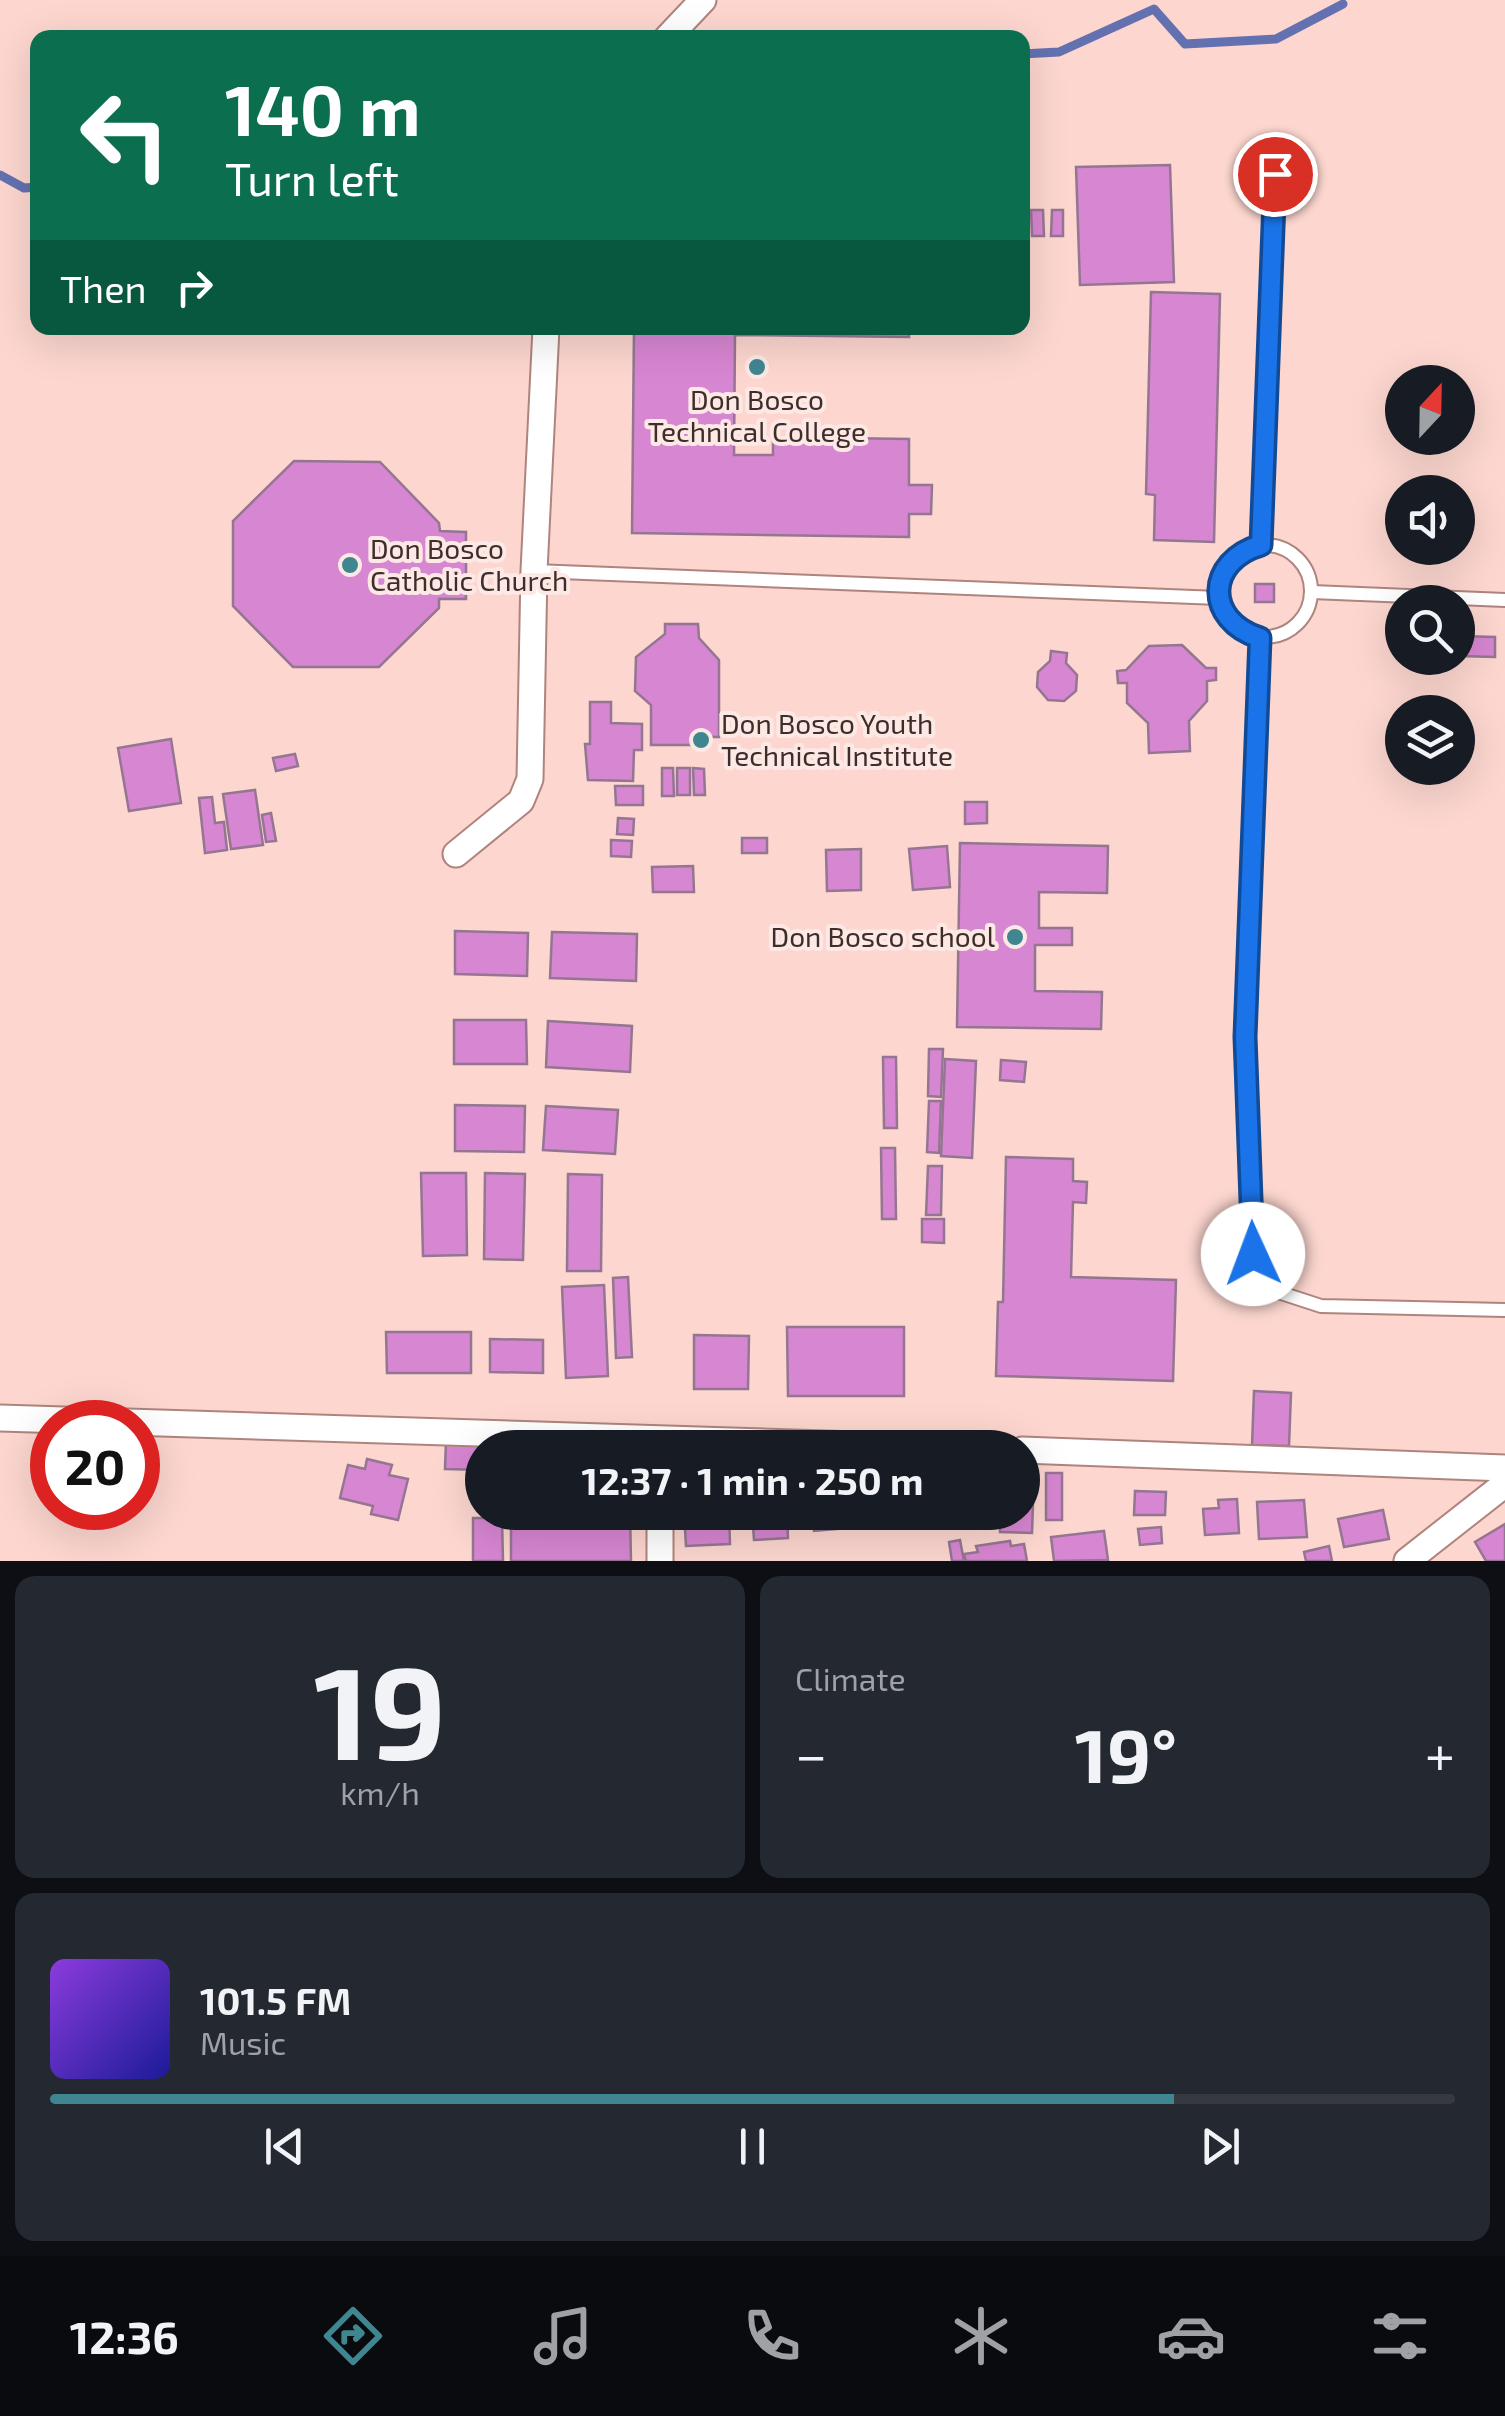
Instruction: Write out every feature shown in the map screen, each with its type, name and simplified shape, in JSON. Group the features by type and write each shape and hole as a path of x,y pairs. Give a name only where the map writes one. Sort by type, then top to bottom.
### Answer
{"street":[{"path":"676,30 704,0"},
{"path":"456,854 520,801 530,779 534,572 546,335"},
{"path":"0,1418 465,1436"},
{"path":"1040,1451 1505,1468"},
{"path":"1407,1561 1505,1484"},
{"path":"660,1530 660,1561"}],"lane":[{"path":"1261,545 1275,174"},
{"path":"1261,545 1280,547 1297,557 1308,574 1312,592 1308,611 1296,626 1279,636 1260,638 1232,624 1219,598 1220,579 1228,562 1243,550 1261,545"},
{"path":"534,572 1219,598"},
{"path":"1312,592 1505,600"},
{"path":"1260,638 1245,1037 1253,1254 1278,1292 1321,1306 1505,1310"}],"building":[{"path":"1170,165 1174,282 1080,285 1076,167"},
{"path":"1031,210 1043,210 1044,236 1032,236"},
{"path":"1052,210 1063,210 1063,236 1051,236"},
{"path":"1151,292 1220,294 1214,542 1154,540 1155,495 1146,494"},
{"path":"634,335 735,335 734,455 773,455 773,437 909,439 909,485 932,485 931,514 909,514 909,537 632,533"},
{"path":"735,335 909,335 909,337"},
{"name":"Don Bosco Catholic Church","path":"294,461 380,462 439,523 440,531 466,532 466,599 439,599 439,608 379,667 293,667 233,606 233,521"},
{"path":"1255,584 1274,584 1274,602 1255,602"},
{"path":"665,624 698,624 699,638 719,660 719,737 698,737 698,745 651,745 651,705 635,691 636,657 665,634"},
{"path":"1475,636 1495,637 1495,657 1475,656"},
{"path":"1182,645 1206,668 1216,668 1216,680 1207,681 1207,701 1189,721 1190,751 1149,753 1148,723 1127,703 1127,683 1118,683 1117,671 1126,670 1149,646"},
{"path":"1051,651 1067,653 1066,663 1077,675 1076,691 1064,701 1048,700 1037,687 1038,672 1050,661"},
{"path":"590,702 611,702 611,723 642,724 642,750 634,750 633,781 588,780 585,744 590,744"},
{"path":"171,739 181,803 129,811 118,748"},
{"path":"295,754 298,766 276,771 273,758"},
{"path":"662,768 673,768 674,796 662,796"},
{"path":"677,768 690,768 690,795 677,795"},
{"path":"693,768 704,769 705,795 694,795"},
{"path":"615,786 643,786 643,805 616,805"},
{"path":"255,790 263,845 231,849 223,794"},
{"path":"212,797 215,823 224,822 227,850 205,853 199,798"},
{"path":"965,802 987,802 987,823 965,824"},
{"path":"271,813 276,841 266,842 262,815"},
{"path":"618,818 634,819 633,835 617,834"},
{"path":"742,838 767,838 767,853 742,853"},
{"path":"611,840 632,841 631,857 611,856"},
{"name":"Don Bosco school","path":"960,843 1108,846 1107,893 1039,892 1039,928 1072,928 1072,945 1035,945 1035,991 1102,992 1101,1029 957,1027"},
{"path":"947,846 950,887 913,890 909,849"},
{"path":"861,849 861,890 827,891 826,850"},
{"path":"693,866 694,892 653,892 652,867"},
{"path":"455,931 528,933 527,976 455,974"},
{"path":"552,932 637,934 636,981 550,978"},
{"path":"454,1020 526,1020 527,1064 454,1064"},
{"path":"548,1021 632,1026 630,1072 546,1067"},
{"path":"929,1049 943,1049 941,1097 928,1096"},
{"path":"883,1057 896,1057 897,1128 884,1128"},
{"path":"945,1059 976,1061 972,1158 941,1156"},
{"path":"1001,1060 1026,1062 1024,1082 1000,1080"},
{"path":"929,1101 941,1101 939,1153 927,1152"},
{"path":"455,1105 525,1106 524,1152 455,1151"},
{"path":"546,1106 618,1110 615,1154 543,1150"},
{"path":"881,1148 895,1148 896,1219 882,1219"},
{"path":"1006,1157 1073,1159 1073,1181 1087,1182 1086,1203 1073,1202 1071,1277 1176,1280 1173,1381 996,1376 998,1302 1003,1302"},
{"path":"928,1166 942,1166 941,1215 926,1215"},
{"path":"421,1173 466,1173 467,1255 423,1256"},
{"path":"485,1173 525,1174 523,1260 484,1259"},
{"path":"568,1174 602,1175 601,1271 567,1271"},
{"path":"922,1219 944,1219 944,1243 922,1242"},
{"path":"628,1277 632,1357 616,1358 613,1278"},
{"path":"604,1285 608,1376 566,1378 562,1287"},
{"path":"787,1327 904,1327 904,1396 788,1396"},
{"path":"386,1332 471,1332 471,1373 387,1373"},
{"path":"694,1335 749,1336 748,1389 694,1389"},
{"path":"490,1339 543,1340 543,1373 490,1372"},
{"path":"1254,1391 1291,1393 1289,1446 1252,1445"},
{"path":"446,1441 465,1442 465,1470 445,1469"},
{"path":"367,1459 392,1465 389,1475 408,1479 398,1520 371,1514 373,1506 340,1498 348,1465 365,1469"},
{"path":"1046,1473 1062,1473 1062,1520 1046,1520"},
{"path":"1135,1491 1166,1492 1165,1515 1134,1515"},
{"path":"1237,1499 1239,1533 1205,1535 1203,1509 1219,1508 1218,1500"},
{"path":"1304,1500 1307,1537 1259,1539 1257,1502"},
{"path":"1383,1510 1389,1539 1344,1547 1338,1519"},
{"path":"1505,1524 1505,1561 1486,1561 1475,1542"},
{"path":"1161,1527 1162,1543 1140,1545 1138,1529"},
{"path":"473,1530 502,1530 503,1561 473,1561"},
{"path":"511,1530 630,1530 631,1561 511,1561"},
{"path":"685,1530 730,1530 730,1544 686,1546"},
{"path":"753,1530 788,1530 788,1538 754,1540"},
{"path":"1000,1530 1032,1530 1032,1533"},
{"path":"1104,1531 1108,1560 1054,1561 1051,1537"},
{"path":"960,1540 964,1561 952,1561 949,1542"},
{"path":"1010,1541 1011,1546 1024,1544 1027,1561 966,1561 964,1554 978,1552 976,1546"},
{"path":"1329,1546 1332,1561 1306,1561 1304,1552"}],"waterway":[{"path":"1030,54 1059,52 1154,9 1185,44 1276,39 1343,4"},
{"path":"0,175 30,188"}],"place":[{"name":"Don Bosco Technical College","path":"757,367"},
{"name":"Don Bosco Catholic Church","path":"350,565"},
{"name":"Don Bosco Youth Technical Institute","path":"701,740"},
{"name":"Don Bosco school","path":"1015,937"}],"route":[{"path":"1253,1254 1245,1037 1260,638 1232,624 1219,598 1220,579 1228,562 1243,550 1261,545 1275,174"}]}
